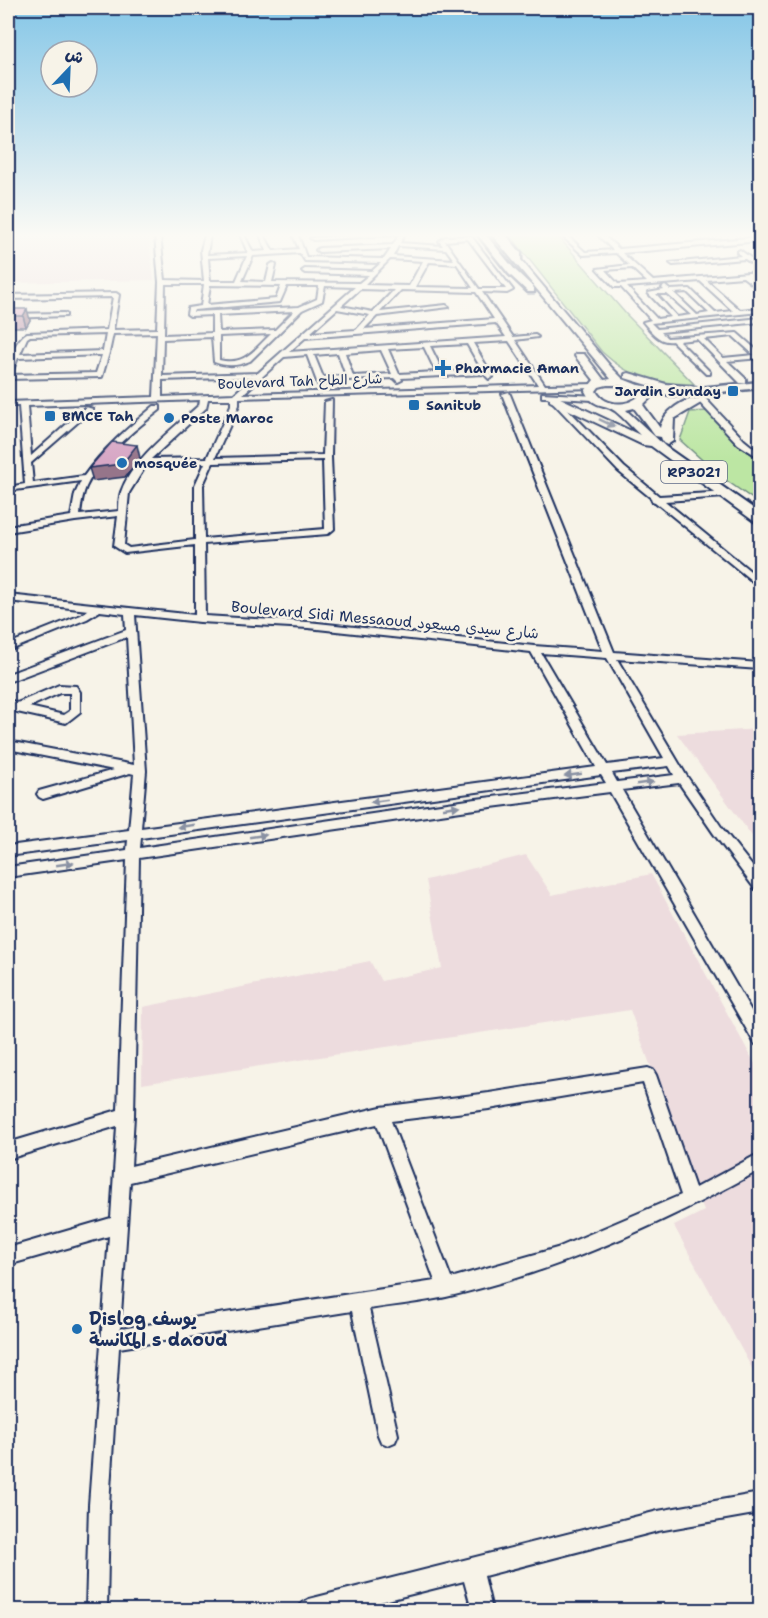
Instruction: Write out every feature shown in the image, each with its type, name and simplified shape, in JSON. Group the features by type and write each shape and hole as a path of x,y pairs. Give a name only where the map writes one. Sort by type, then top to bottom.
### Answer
{"highway":[{"path":"546,311 562,332"},
{"path":"559,311 620,382 638,388"},
{"path":"575,348 599,380 595,389"},
{"path":"597,356 620,372 648,383 702,397"},
{"path":"595,389 620,382"},
{"name":"RP3021","path":"638,388 644,393 640,402"},
{"name":"RP3021","path":"595,389 603,404 617,407 640,402"},
{"path":"552,397 664,446 667,420 675,412 702,397"},
{"name":"RP3021","path":"640,402 664,446 760,506"},
{"name":"RP3021","path":"617,407 725,494 760,519"}],"main road":[{"path":"638,388 702,397 760,385"},
{"path":"640,402 760,393"}],"street":[{"path":"58,334 65,311"},
{"path":"8,377 99,375 106,353 113,311"},
{"path":"75,518 79,495 88,478 112,448 158,404 161,311"},
{"path":"191,311 190,314 214,315 271,311"},
{"path":"214,315 216,361 221,364 241,363 248,360 300,311"},
{"path":"200,619 199,485 235,401 259,375 329,311"},
{"path":"350,311 375,314 410,311"},
{"path":"356,332 378,311"},
{"path":"448,311 457,324"},
{"path":"492,311 543,387"},
{"path":"645,311 655,320"},
{"path":"667,311 675,318"},
{"path":"688,311 694,316"},
{"path":"709,311 714,315"},
{"path":"754,311 646,321 662,339 674,340 735,334 760,356"},
{"path":"8,316 64,315"},
{"path":"654,331 760,320"},
{"path":"302,336 498,321"},
{"path":"8,372 26,335 109,332 215,335 276,332"},
{"path":"356,332 362,350"},
{"path":"281,355 535,337"},
{"path":"698,337 743,381"},
{"path":"674,340 708,373"},
{"path":"468,342 494,387"},
{"path":"426,345 440,373"},
{"path":"384,348 403,391"},
{"path":"341,351 350,378"},
{"path":"16,356 106,353"},
{"path":"204,402 146,462 128,486 124,493 124,513 119,546 128,551 199,542 328,531 330,529 327,398 310,354"},
{"path":"720,360 760,356"},
{"path":"321,379 486,372"},
{"path":"158,378 259,375"},
{"name":"Boulevard Tah شارع الطاح","path":"327,398 403,391 494,387 595,389"},
{"name":"Boulevard Tah شارع الطاح","path":"8,411 23,407 327,398 506,394 552,397 595,389"},
{"path":"506,394 610,655 682,778 718,831 760,885"},
{"path":"552,397 621,469 760,583"},
{"path":"702,397 741,442 760,456"},
{"name":"Boulevard Tah شارع الطاح","path":"8,404 23,407 89,409 158,404"},
{"path":"23,407 29,486"},
{"path":"27,463 89,409"},
{"path":"146,462 327,457"},
{"path":"8,489 88,478"},
{"path":"655,499 725,494"},
{"path":"8,529 124,513"},
{"name":"Boulevard Sidi Messaoud شارع سيدي مسعود","path":"8,598 200,619 308,625 534,649 760,666"},
{"path":"8,648 65,625 98,608"},
{"path":"96,1611 99,1505 126,1116 135,771 130,611"},
{"path":"8,678 131,632"},
{"path":"534,649 760,1039"},
{"path":"59,689 72,689 75,692 75,712 66,719 12,706 59,689"},
{"path":"8,745 135,771"},
{"path":"8,851 672,761"},
{"path":"43,794 135,771"},
{"path":"8,872 468,805 682,778"},
{"path":"122,1176 381,1115 489,1101 648,1075 691,1199"},
{"path":"381,1115 446,1288"},
{"path":"8,1151 126,1116"},
{"path":"110,1340 446,1288 558,1256 691,1199 760,1161"},
{"path":"8,1256 117,1225"},
{"path":"359,1303 388,1435"},
{"path":"309,1611 658,1521 760,1503"},
{"path":"472,1569 482,1611"}],"shaded area":[{"path":"760,729 760,847 677,734"},
{"path":"526,855 552,895 651,874 760,1073 760,1383 674,1226 704,1211 630,1010 142,1084 143,1007 370,961 381,981 442,968 426,880"}],"green space":[{"path":"569,311 623,311 694,384 667,383 644,378 623,369 602,352"},
{"path":"708,411 741,442 760,455 760,504 720,476 680,440 690,412"}],"building":[{"path":"8,311 26,311 23,316 8,316"},
{"path":"112,442 137,445 122,464 89,468"}],"place":[{"name":"Pharmacie Aman","path":"443,368"},
{"name":"Jardin Sunday","path":"733,391"},
{"name":"Sanitub","path":"414,405"},
{"name":"BMCE Tah","path":"50,416"},
{"name":"Poste Maroc","path":"169,418"},
{"name":"mosquée","path":"122,463"},
{"name":"Dislog يوسف المكانسة s daoud","path":"77,1329"}]}
